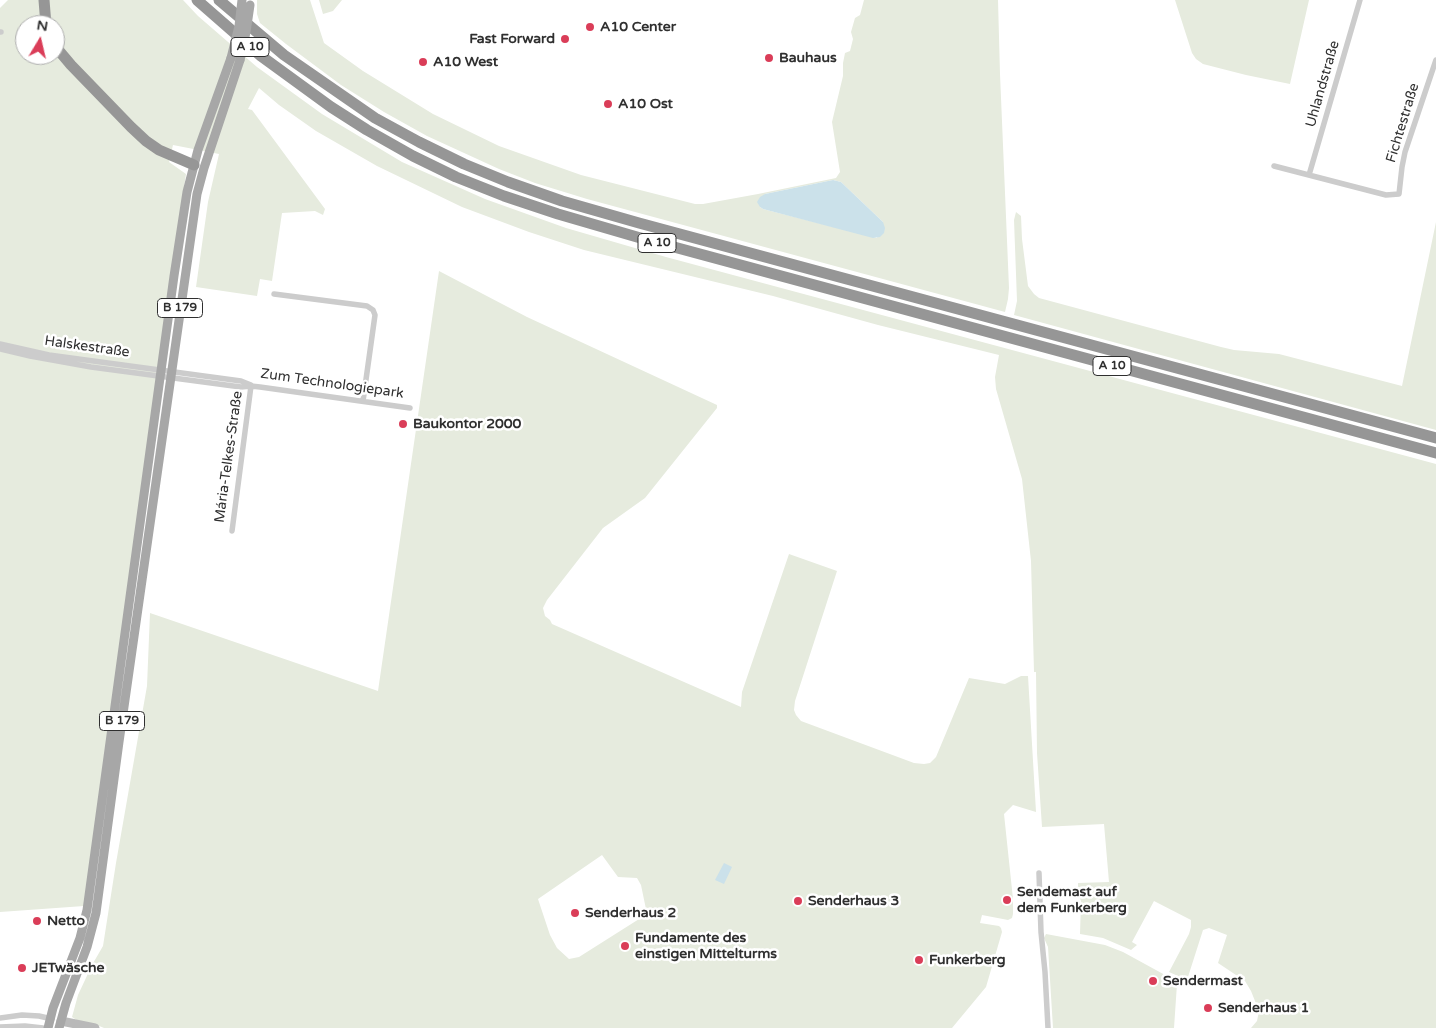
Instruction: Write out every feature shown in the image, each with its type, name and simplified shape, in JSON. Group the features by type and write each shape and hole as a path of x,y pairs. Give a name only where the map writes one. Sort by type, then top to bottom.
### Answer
{"highway":[{"path":"45,15 46,0"},
{"name":"A 10","path":"197,0 261,56 331,107 367,130 413,156 504,196 637,237 1436,453"},
{"name":"A 10","path":"219,0 284,55 375,118 418,142 508,182 562,201 639,224 1436,438"},
{"path":"65,58 146,141 159,150 199,166"}],"main road":[{"name":"B 179","path":"48,1028 80,938 87,910 187,192 199,166 235,59 239,26 248,2"},
{"name":"B 179","path":"60,1024 84,957 96,913 197,194 199,166"}],"street":[{"name":"Uhlandstraße","path":"1309,175 1360,0"},
{"name":"Fichtestraße","path":"1309,175 1386,195 1399,194 1405,152 1436,60"},
{"path":"1274,166 1309,175"},
{"path":"274,294 367,306 373,310 375,315 363,402"},
{"name":"Halskestraße","path":"0,344 50,355 161,373"},
{"name":"Halskestraße","path":"0,349 63,363 171,374"},
{"name":"Zum Technologiepark","path":"171,374 241,387 252,386 410,408"},
{"name":"Mária-Telkes-Straße","path":"232,532 252,386"},
{"path":"1039,873 1048,1028"},
{"path":"0,1018 22,1015 50,1018 60,1024 94,1028"},
{"path":"0,1027 25,1026 43,1028"}],"shaded area":[{"path":"8,0 183,0 198,16 257,67 322,114 402,162 485,199 566,228 666,257 1436,464 1436,1028 1251,1028 1257,1021 1259,1011 1251,991 1245,981 1218,963 1227,935 1209,928 1203,930 1187,980 1169,972 1189,934 1191,920 1154,901 1132,942 1137,945 1131,950 1103,938 1080,934 1081,901 1078,894 1078,883 1109,882 1104,824 1042,827 1037,753 1036,672 1034,672 1031,561 1022,479 996,389 995,377 999,355 878,325 773,296 584,250 529,232 462,207 377,166 316,131 279,105 259,88 248,109 252,110 325,209 323,215 315,211 282,213 272,281 260,279 257,296 196,287 208,202 219,154 173,145 169,162 186,174 84,906 0,912 0,8"},
{"path":"257,0 310,0 324,43 363,71 433,114 499,146 581,175 695,204 703,204 836,178 840,172 832,122 843,76 845,53 850,51 853,39 851,32 855,18 860,15 864,0 998,0 1009,288 1005,312 587,199 535,183 499,169 427,136 341,85 260,23 257,14","holes":["833,180 841,182 883,222 877,238 760,207 765,194"]},
{"path":"319,0 342,0 333,11 323,14"},
{"path":"1175,0 1309,0 1290,84 1203,64 1196,59 1192,53"},
{"path":"1016,212 1021,216 1028,286 1039,298 1221,347 1279,354 1402,386 1436,222 1436,430 1014,315 1017,301 1014,220"},
{"path":"439,271 527,317 717,405 717,408 645,498 603,528 547,600 543,608 545,616 552,624 741,707 742,692 789,554 837,571 795,701 794,710 796,715 801,721 914,763 930,763 936,757 969,678 1005,684 1021,676 1028,676 1036,812 1013,805 1004,814 1013,914 1012,918 1008,920 982,915 980,923 999,926 1002,932 986,987 952,1028 104,1028 78,1021 72,1017 78,995 103,946 147,686 150,613 378,691","holes":["602,855 618,877 637,878 641,885 647,914 579,957 569,959 557,948 550,935 538,899"]},
{"path":"1046,934 1105,945 1123,952 1176,981 1174,1028 1053,1028 1048,947 1044,938"}],"water":[{"path":"833,180 841,182 883,222 884,233 880,237 873,238 763,209 757,202 765,194"},
{"path":"724,863 732,867 724,884 715,880"}],"place":[{"name":"A10 Center","path":"590,27"},
{"name":"Fast Forward","path":"565,39"},
{"name":"Bauhaus","path":"769,58"},
{"name":"A10 West","path":"423,62"},
{"name":"A10 Ost","path":"608,104"},
{"name":"Baukontor 2000","path":"403,424"},
{"name":"Sendemast auf dem Funkerberg","path":"1007,900"},
{"name":"Senderhaus 3","path":"798,901"},
{"name":"Senderhaus 2","path":"575,913"},
{"name":"Netto","path":"37,921"},
{"name":"Fundamente des einstigen Mittelturms","path":"625,946"},
{"name":"Funkerberg","path":"919,960"},
{"name":"JETwäsche","path":"22,968"},
{"name":"Sendermast","path":"1153,981"},
{"name":"Senderhaus 1","path":"1208,1008"}]}
